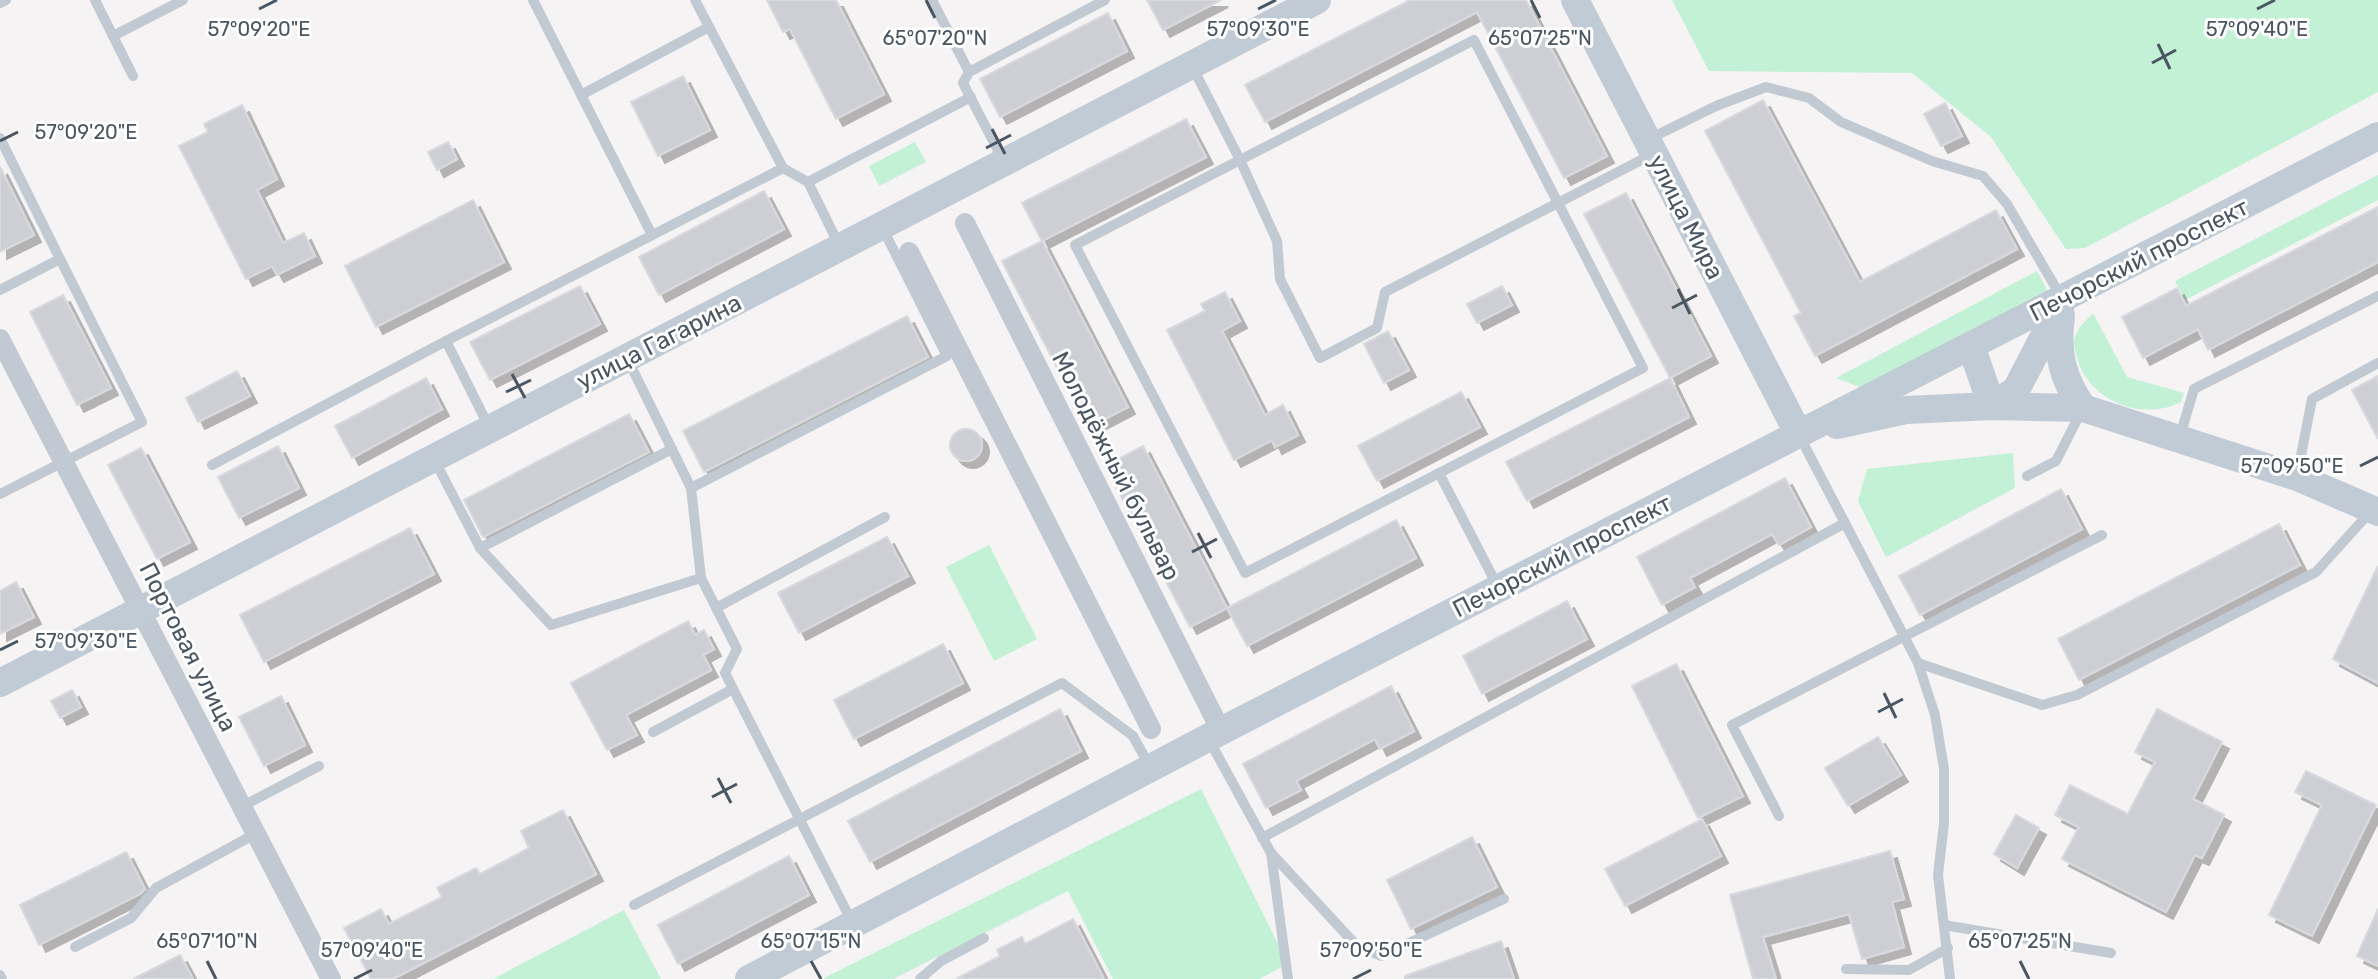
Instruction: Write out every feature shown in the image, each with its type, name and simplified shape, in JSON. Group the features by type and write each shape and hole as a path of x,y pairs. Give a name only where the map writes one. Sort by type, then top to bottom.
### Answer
{"main road":[{"name":"улица Мира","path":"1575,0 1798,433"},
{"name":"улица Гагарина","path":"0,683 1006,164 1309,2"},
{"name":"Печорский проспект","path":"749,979 788,965 853,924 1215,734 2378,136"},
{"path":"1992,406 2019,384 2063,300"},
{"path":"2063,300 2057,345 2068,386 2083,408"},
{"path":"1971,346 1992,406"},
{"path":"1925,369 1981,375 2019,384 2083,408 2297,477 2376,508"},
{"path":"1798,433 1906,410 1992,406 2083,408"}],"street":[{"name":"Молодёжный бульвар","path":"965,223 1215,734"},
{"path":"909,252 1151,729"},
{"name":"Портовая улица","path":"0,339 331,979"}],"lane":[{"path":"0,3 6,0"},
{"path":"95,0 133,76"},
{"path":"113,36 183,0"},
{"path":"533,0 652,235"},
{"path":"695,0 783,168 808,182 841,249"},
{"path":"932,0 969,72"},
{"path":"1006,164 963,83 969,72 1105,0"},
{"path":"581,95 709,27"},
{"path":"1474,40 1643,368 1245,573 1075,245 1240,160 1474,40"},
{"path":"1192,66 1277,241 1280,279 1320,358 1377,328 1385,292 1558,203 1716,106 1766,87 1809,98 1841,122 1864,133 1932,161 1983,176 2007,204 2063,300"},
{"path":"808,182 971,97"},
{"path":"0,138 142,422 0,494"},
{"path":"212,465 783,168"},
{"path":"691,488 947,356 882,228"},
{"path":"0,290 60,259"},
{"path":"2179,438 2194,389 2378,296"},
{"path":"446,341 490,429"},
{"path":"627,358 691,488 701,578 737,649 725,673 853,924"},
{"path":"2297,477 2312,399 2378,363"},
{"path":"2027,476 2056,461 2083,408"},
{"path":"1798,433 1918,663 1935,715 1944,769 1944,823 1938,875 1950,979"},
{"path":"480,548 672,449"},
{"path":"433,459 480,548 551,625 701,578"},
{"path":"1439,473 1499,589"},
{"path":"1918,663 2042,705 2077,695 2316,572 2376,508"},
{"path":"716,608 885,517"},
{"path":"1262,838 1845,523"},
{"path":"1779,816 1732,725 2102,535"},
{"path":"634,905 1062,683 1133,736 1150,768"},
{"path":"653,732 733,689"},
{"path":"1215,734 1271,853 1356,945 1381,956 1504,899"},
{"path":"241,807 319,766"},
{"path":"75,947 131,918 156,888 255,834"},
{"path":"1271,853 1288,979"},
{"path":"1944,925 2111,953"},
{"path":"920,979 941,961 984,938"},
{"path":"1846,969 1909,970 1948,948"}],"green space":[{"path":"1672,0 2378,0 2378,92 2085,248 2066,249 1991,137 1912,73 1709,71"},
{"path":"915,142 926,162 879,186 869,166"},
{"path":"2378,175 2378,200 2185,300 2175,281"},
{"path":"2037,271 2048,292 1862,388 1836,378"},
{"path":"2093,313 2127,377 2184,393 2181,402 2166,408 2134,408 2118,404 2092,385 2083,372 2074,341 2078,329"},
{"path":"2013,453 2015,488 1886,557 1858,501 1867,469"},
{"path":"989,545 1037,639 994,661 946,567"},
{"path":"1201,789 1288,964 1259,979 1113,979 1068,891 893,979 822,979"},
{"path":"624,910 661,979 493,979"}],"building":[{"path":"767,0 836,0 884,94 836,119 790,29 783,32"},
{"path":"1147,0 1221,0 1163,30"},
{"path":"1410,0 1526,0 1607,156 1564,178 1477,12 1265,122 1245,85"},
{"path":"1108,13 1127,51 1000,117 980,79"},
{"path":"683,76 710,130 658,156 631,102"},
{"path":"1763,100 1860,282 1996,210 2017,249 1815,356 1794,316 1801,313 1705,131"},
{"path":"1945,103 1962,136 1941,146 1924,114"},
{"path":"242,105 277,179 257,190 283,243 304,233 315,256 277,275 272,266 246,279 179,146 208,132 204,124"},
{"path":"1186,119 1206,157 1042,241 1022,203"},
{"path":"448,142 457,159 437,170 428,152"},
{"path":"0,167 34,235 0,252"},
{"path":"764,191 784,229 659,295 639,257"},
{"path":"1626,193 1711,356 1670,378 1584,214"},
{"path":"473,200 504,262 376,327 345,266"},
{"path":"2378,207 2378,262 2208,350 2198,329 2143,358 2122,317 2177,288 2186,306"},
{"path":"1042,241 1128,407 1088,428 1002,261"},
{"path":"580,286 600,324 490,380 470,342"},
{"path":"1502,286 1512,305 1477,323 1467,304"},
{"path":"1225,292 1240,321 1222,331 1265,415 1283,405 1298,435 1275,447 1272,440 1234,460 1167,330 1205,311 1201,304"},
{"path":"63,295 111,388 77,405 30,312"},
{"path":"907,316 928,357 704,472 683,431"},
{"path":"1388,331 1409,370 1384,383 1364,344"},
{"path":"237,371 250,396 198,422 186,398"},
{"path":"2378,376 2378,439 2352,390"},
{"path":"426,378 442,409 352,458 335,426"},
{"path":"1670,378 1689,417 1527,501 1506,462"},
{"path":"1461,392 1480,427 1377,481 1358,446"},
{"path":"629,414 649,452 483,537 464,500"},
{"path":"966,429 978,433 982,445 978,457 966,461 954,457 950,445 954,433"},
{"path":"278,446 299,488 239,518 218,477"},
{"path":"1143,446 1227,608 1190,627 1105,466"},
{"path":"141,448 190,542 157,559 108,465"},
{"path":"1785,478 1811,527 1779,545 1772,534 1690,578 1695,587 1662,605 1637,557"},
{"path":"2061,489 2082,529 1920,615 1899,576"},
{"path":"1396,520 1416,558 1247,646 1227,608"},
{"path":"2279,524 2300,565 2079,680 2058,639"},
{"path":"410,528 434,574 264,662 240,615"},
{"path":"887,537 908,576 799,633 778,593"},
{"path":"2378,566 2378,683 2333,659"},
{"path":"16,582 34,617 0,634 0,591"},
{"path":"1567,601 1587,639 1482,694 1463,656"},
{"path":"688,621 695,635 704,630 714,649 703,655 711,670 626,715 637,735 607,750 571,683"},
{"path":"943,644 963,683 854,739 834,700"},
{"path":"1676,664 1743,796 1698,818 1632,686"},
{"path":"1391,686 1414,731 1380,749 1375,739 1296,781 1301,790 1266,808 1243,764"},
{"path":"72,690 81,707 60,718 51,701"},
{"path":"281,696 305,745 264,766 239,717"},
{"path":"1060,709 1081,751 870,862 848,821"},
{"path":"2157,709 2222,742 2193,799 2224,815 2202,858 2195,855 2166,912 2062,859 2079,827 2055,815 2070,785 2128,814 2155,762 2135,752"},
{"path":"1878,737 1901,775 1848,806 1825,768"},
{"path":"2306,771 2376,805 2312,936 2269,915 2322,805 2295,792"},
{"path":"563,810 596,874 393,979 371,979 344,928 381,909 389,924 442,897 437,888 476,868 480,874 529,848 521,831"},
{"path":"2016,815 2039,828 2017,868 1994,854"},
{"path":"1702,819 1721,856 1625,906 1605,869"},
{"path":"1472,837 1497,887 1411,929 1387,880"},
{"path":"1890,851 1904,899 1892,902 1904,947 1862,959 1849,914 1763,937 1776,979 1753,979 1730,895"},
{"path":"126,852 145,889 39,945 20,905"},
{"path":"789,856 809,895 678,964 658,925"},
{"path":"2378,909 2378,966 2357,956"},
{"path":"1073,919 1104,979 956,979 1000,956 997,950 1022,937 1025,944"},
{"path":"1501,941 1514,979 1405,979 1405,976"},
{"path":"180,955 193,979 133,979"}]}
